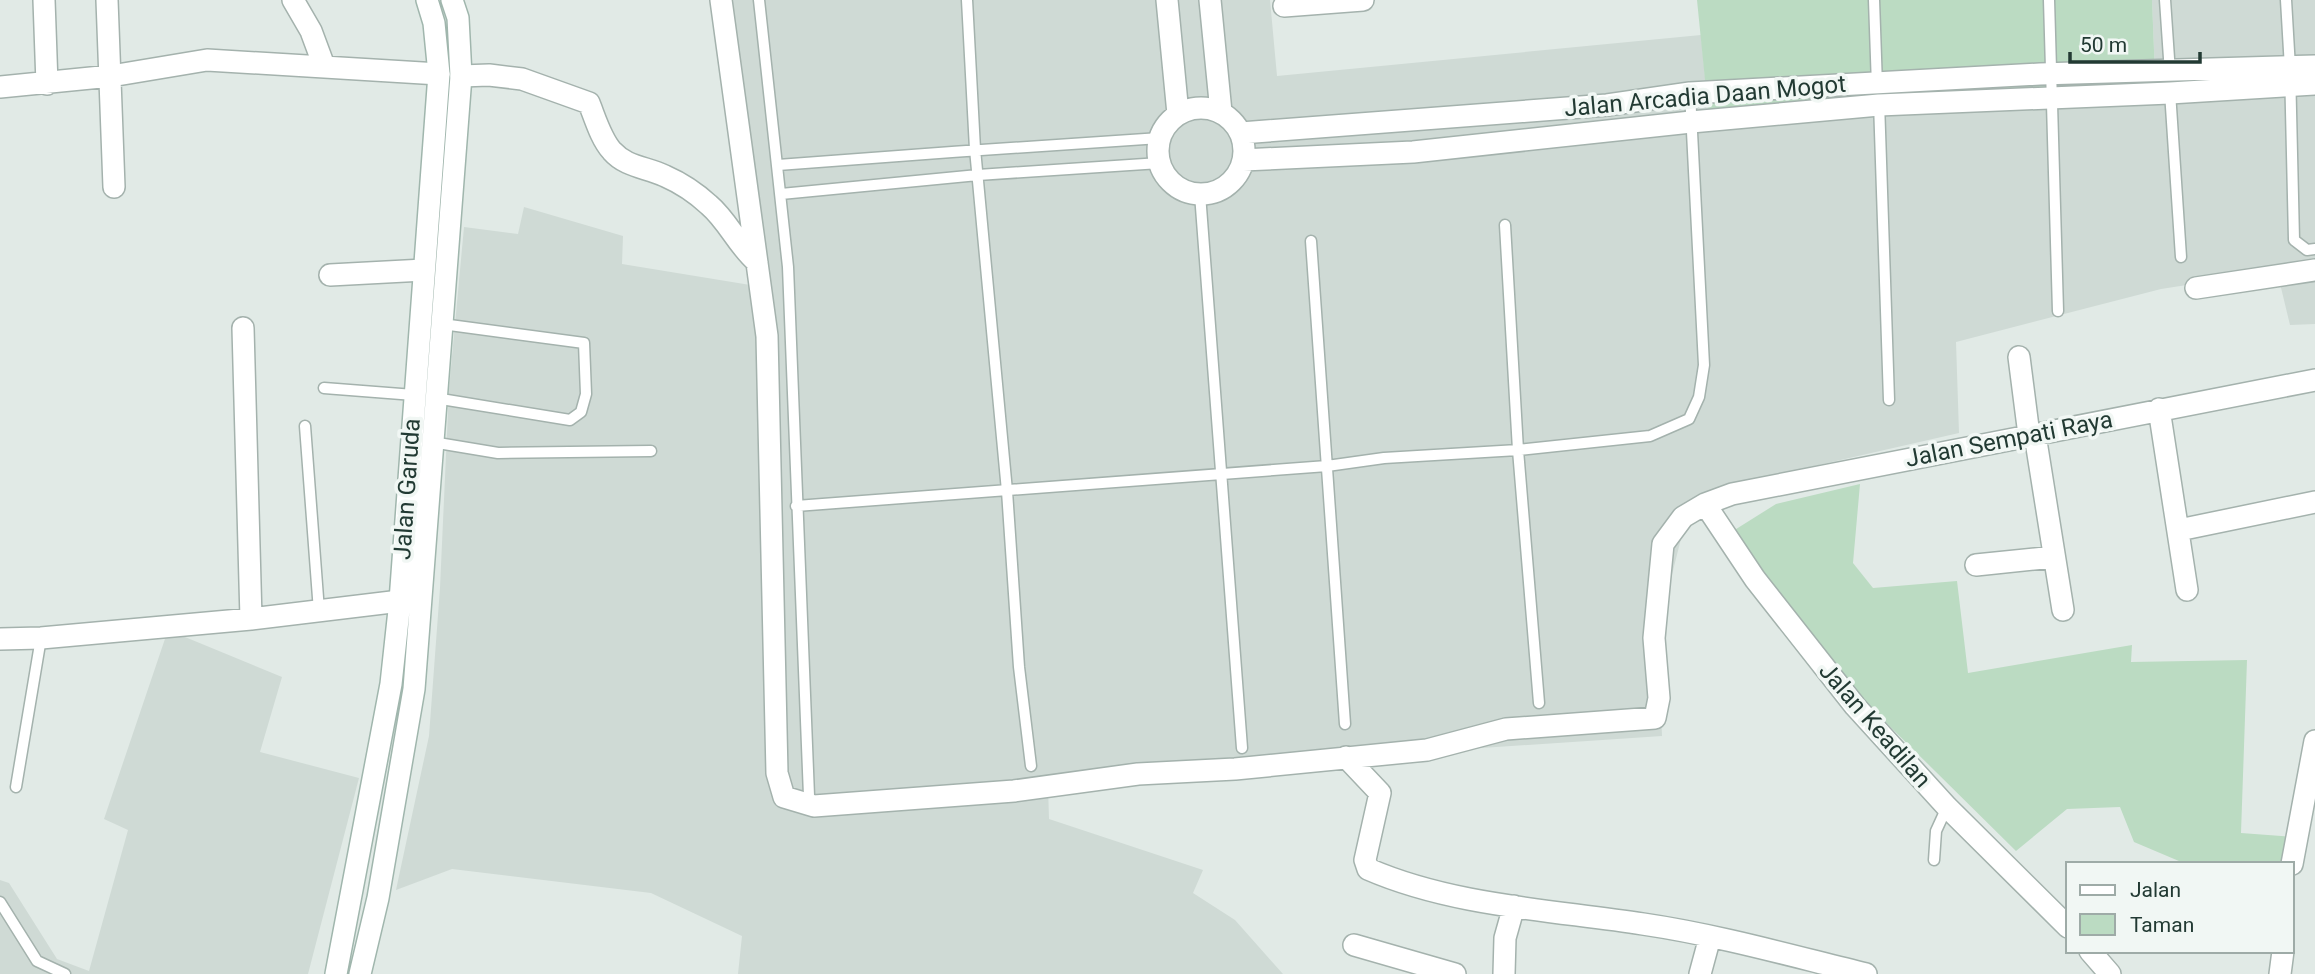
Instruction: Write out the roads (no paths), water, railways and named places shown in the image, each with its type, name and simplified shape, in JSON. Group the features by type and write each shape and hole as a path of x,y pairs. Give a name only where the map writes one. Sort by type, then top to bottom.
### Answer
{"street":[{"path":"44,0 47,83"},
{"path":"107,0 114,187"},
{"path":"293,0 311,31 324,66"},
{"name":"Jalan Garuda","path":"336,974 391,684 400,601 439,74 434,23 427,0"},
{"name":"Jalan Garuda","path":"360,974 378,898 414,689 461,76 458,18 452,0"},
{"path":"721,0 767,336 777,773 784,796 814,806 843,805 1014,791 1138,774 1235,769 1346,757 1380,793 1365,860 1368,869 1393,879 1514,906 1642,923 1866,974"},
{"path":"1167,0 1178,114"},
{"path":"1210,0 1221,112"},
{"path":"1284,6 1363,0"},
{"path":"0,87 111,76 207,60 439,74"},
{"name":"Jalan Arcadia Daan Mogot","path":"1244,160 1413,152 1879,105 2170,93 2290,76 2315,66"},
{"name":"Jalan Arcadia Daan Mogot","path":"1241,133 1607,105 1690,93 2051,73 2171,69 2290,76 2315,84"},
{"path":"461,76 489,75 522,79 589,103 610,149 621,160 662,174 689,188 713,207 757,262"},
{"path":"1192,108 1221,112 1233,121 1241,133 1244,160 1235,178 1220,190 1200,194 1182,190 1168,179 1160,163 1160,138 1167,124 1178,114 1192,108"},
{"path":"330,275 424,270"},
{"path":"2196,288 2315,270"},
{"path":"420,322 442,324"},
{"path":"243,328 251,619"},
{"path":"2019,357 2063,610"},
{"name":"Jalan Sempati Raya","path":"1346,757 1427,750 1506,729 1655,718 1659,698 1654,638 1663,544 1683,517 1705,504 1732,494 2315,380"},
{"path":"414,395 435,398"},
{"path":"2160,409 2187,590"},
{"path":"2179,530 2315,502"},
{"name":"Jalan Keadilan","path":"1705,504 1755,579 1855,706 1947,807 2066,925"},
{"path":"1976,565 2054,556"},
{"path":"0,639 41,638 251,619 400,601"},
{"path":"391,684 414,689"},
{"path":"2291,862 2315,741"},
{"path":"352,892 378,898"},
{"path":"1504,974 1505,938 1514,906"},
{"path":"1700,974 1710,937"},
{"path":"1353,945 1455,974"},
{"path":"2092,953 2110,974"},
{"path":"2280,974 2283,953"}],"lane":[{"path":"759,0 788,267 810,796"},
{"path":"967,0 975,149 1007,491 1019,667 1031,766"},
{"path":"1874,0 1889,400"},
{"path":"2049,0 2058,311"},
{"path":"2165,0 2181,257"},
{"path":"2286,0 2294,240 2307,250 2315,249"},
{"path":"796,506 1327,466 1384,458 1518,450 1650,436 1689,419 1699,397 1704,365 1690,93"},
{"path":"778,165 1160,138"},
{"path":"781,194 978,175 1160,163"},
{"path":"1200,194 1242,748"},
{"path":"1504,225 1538,703"},
{"path":"1311,241 1345,724"},
{"path":"435,398 569,420 581,411 586,394 584,342 442,324"},
{"path":"324,388 414,395"},
{"path":"305,426 318,611"},
{"path":"432,442 498,453 651,451"},
{"path":"16,787 41,638"},
{"path":"1934,860 1936,831 1947,807"},
{"path":"0,902 37,961 65,974"}]}
